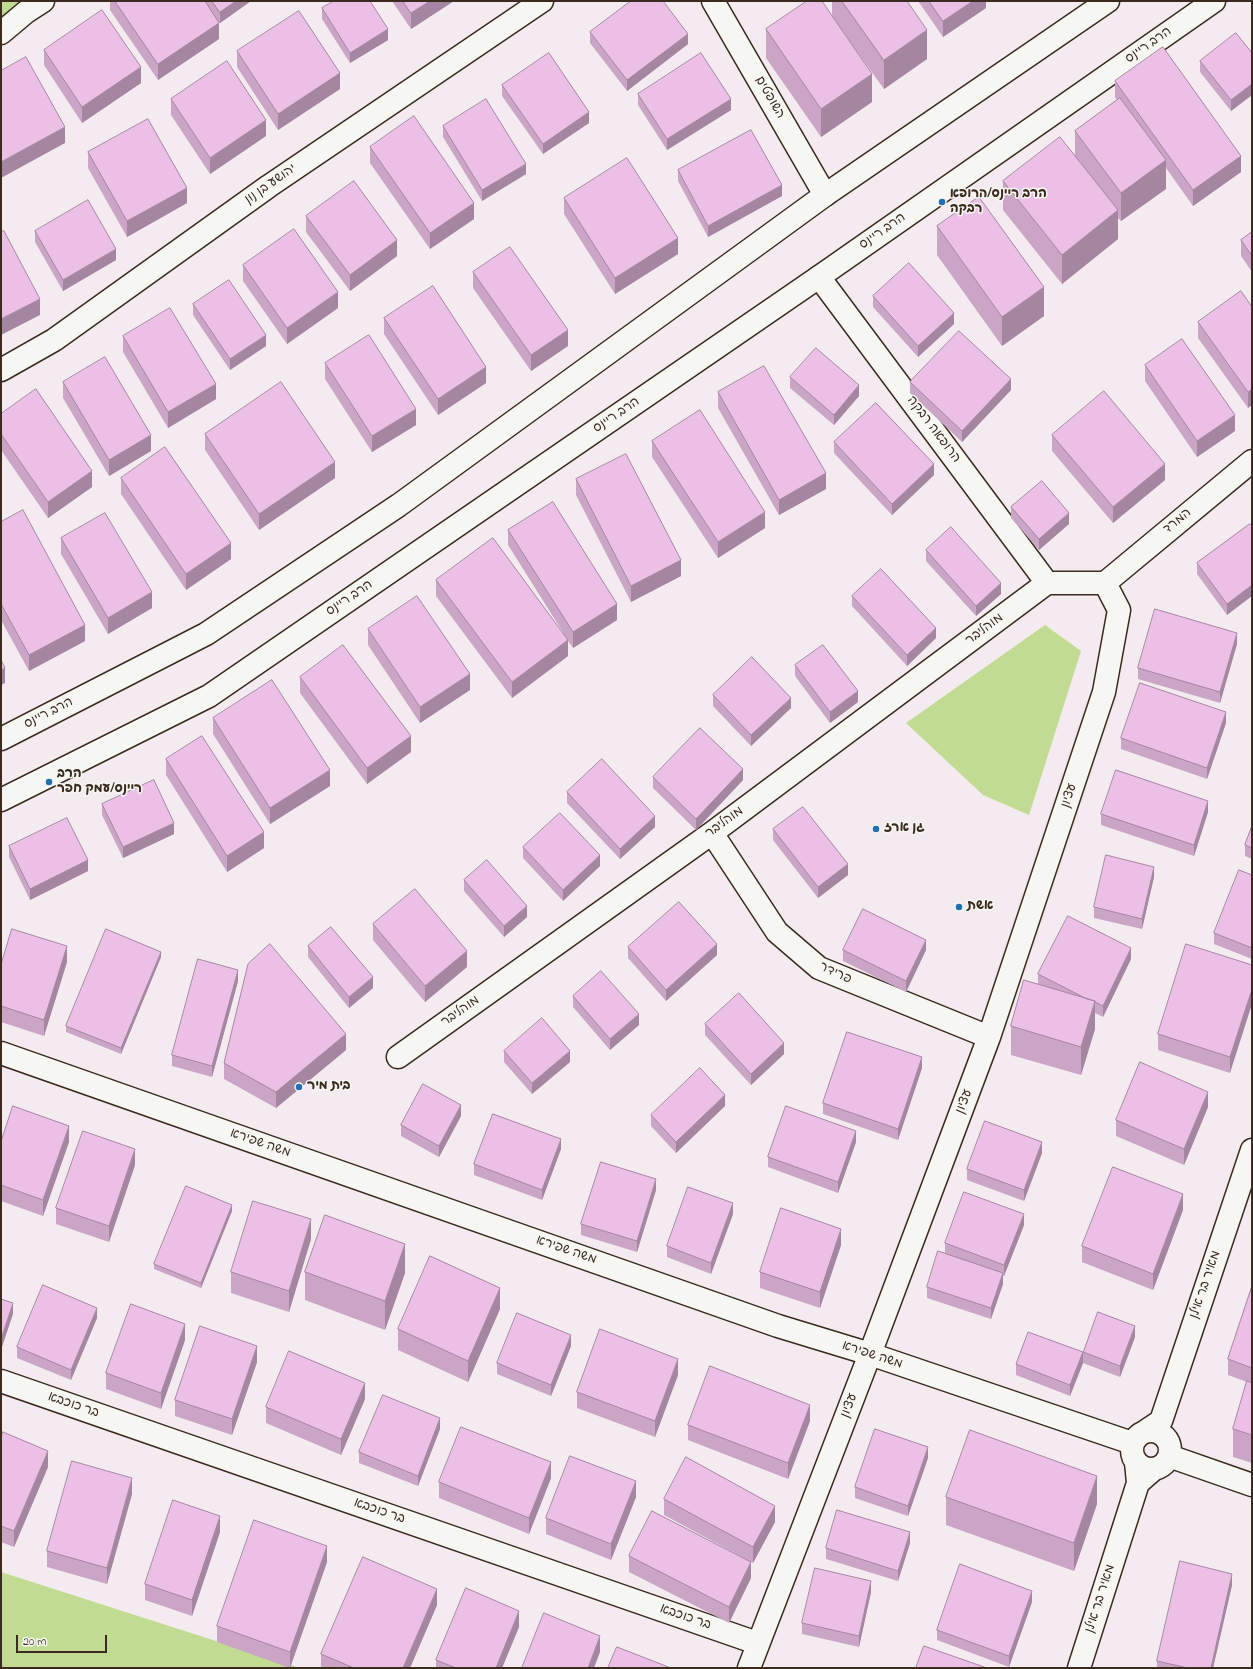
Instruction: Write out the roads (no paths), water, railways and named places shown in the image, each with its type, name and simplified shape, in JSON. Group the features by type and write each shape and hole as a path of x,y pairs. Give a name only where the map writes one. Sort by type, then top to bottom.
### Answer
{"street":[{"path":"1,33 26,12 43,1"},
{"name":"יהושע בן נון","path":"1,370 54,340 268,186 542,1"},
{"name":"השופטים","path":"713,1 826,195"},
{"name":"הרב ריינס","path":"1,739 206,634 398,505 826,195 1108,1"},
{"name":"הרב ריינס","path":"1,800 209,696 819,277 1214,1"},
{"name":"הרופאה רבקה","path":"819,277 1047,584"},
{"name":"המרד","path":"1105,583 1252,462"},
{"path":"1047,584 1105,583"},
{"name":"עציון","path":"749,1668 870,1354 989,1037 1104,692 1119,610 1105,583"},
{"name":"מוהליבר","path":"398,1056 712,833 1047,584"},
{"name":"פרידר","path":"712,833 777,932 819,968 989,1037"},
{"name":"משה שפירא","path":"1,1053 763,1320 870,1354 1252,1485"},
{"name":"מאיר בר אילן","path":"1079,1668 1150,1450 1252,1150"},
{"name":"בר כוכבא","path":"1,1381 758,1643"}],"place":[{"name":"הרב ריינס/הרופא רבקה","path":"942,202"},
{"name":"הרב ריינס/עמק חפר","path":"49,782"},
{"name":"גן ארז","path":"876,829"},
{"name":"אשת","path":"959,907"},
{"name":"בית מיר","path":"299,1087"}]}
